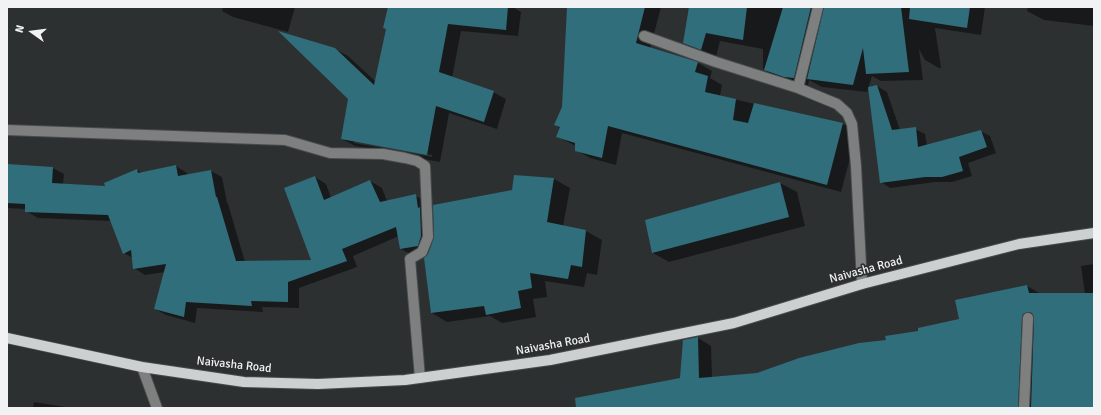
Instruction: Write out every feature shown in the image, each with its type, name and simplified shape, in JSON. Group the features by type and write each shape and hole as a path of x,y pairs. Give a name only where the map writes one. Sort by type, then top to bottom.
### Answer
{"main road":[{"name":"Naivasha Road","path":"7,338 142,367 244,382 318,384 405,380 550,360 734,323 862,284 1019,244 1094,232"}],"street":[{"path":"798,88 818,7"},
{"path":"644,36 716,62 798,88 837,104 847,113 852,124 856,166 862,284"},
{"path":"7,130 285,140 330,153 383,154 405,158 425,166 428,237 422,252 410,259 420,378"},
{"path":"1024,408 1028,318"},
{"path":"142,367 157,408"}],"building":[{"path":"388,7 508,7 506,30 448,24 439,72 494,91 484,122 436,106 427,155 341,139 348,99 278,31 335,48 374,85 386,29 383,28"},
{"path":"567,7 645,7 636,43 698,62 695,72 708,76 705,92 736,99 733,120 748,123 754,103 843,123 827,185 608,126 602,158 575,151 575,143 556,137 560,127 554,125 562,107"},
{"path":"689,7 747,7 743,40 706,33 701,50 683,43"},
{"path":"783,7 811,7 794,78 784,77 764,70"},
{"path":"824,7 901,7 909,72 866,74 863,48 853,85 807,79"},
{"path":"910,7 970,7 967,28 909,19"},
{"path":"877,85 892,130 916,127 918,147 981,130 987,147 959,157 963,171 942,177 925,177 880,183 868,87"},
{"path":"7,164 53,167 52,183 105,186 104,183 137,169 138,173 176,165 178,176 211,170 216,197 236,261 311,260 284,188 315,176 324,200 370,180 380,202 416,194 418,208 420,207 421,236 418,246 400,249 396,227 342,249 347,261 288,282 288,302 251,301 252,306 186,302 184,317 154,309 166,264 133,269 131,250 123,254 108,215 25,212 25,204 7,203"},
{"path":"514,175 554,178 547,222 586,230 582,267 571,265 568,279 530,273 532,288 518,291 521,308 486,315 484,306 431,313 424,258 428,254 434,237 433,205 512,190"},
{"path":"780,182 789,217 652,253 645,220"},
{"path":"1027,285 1029,293 1094,293 1094,408 1031,408 1034,318 1032,313 1028,312 1023,314 1022,318 1018,408 576,408 575,398 680,378 683,340 698,337 699,378 757,373 799,358 859,343 886,340 885,336 918,331 918,328 959,319 955,300"}]}
